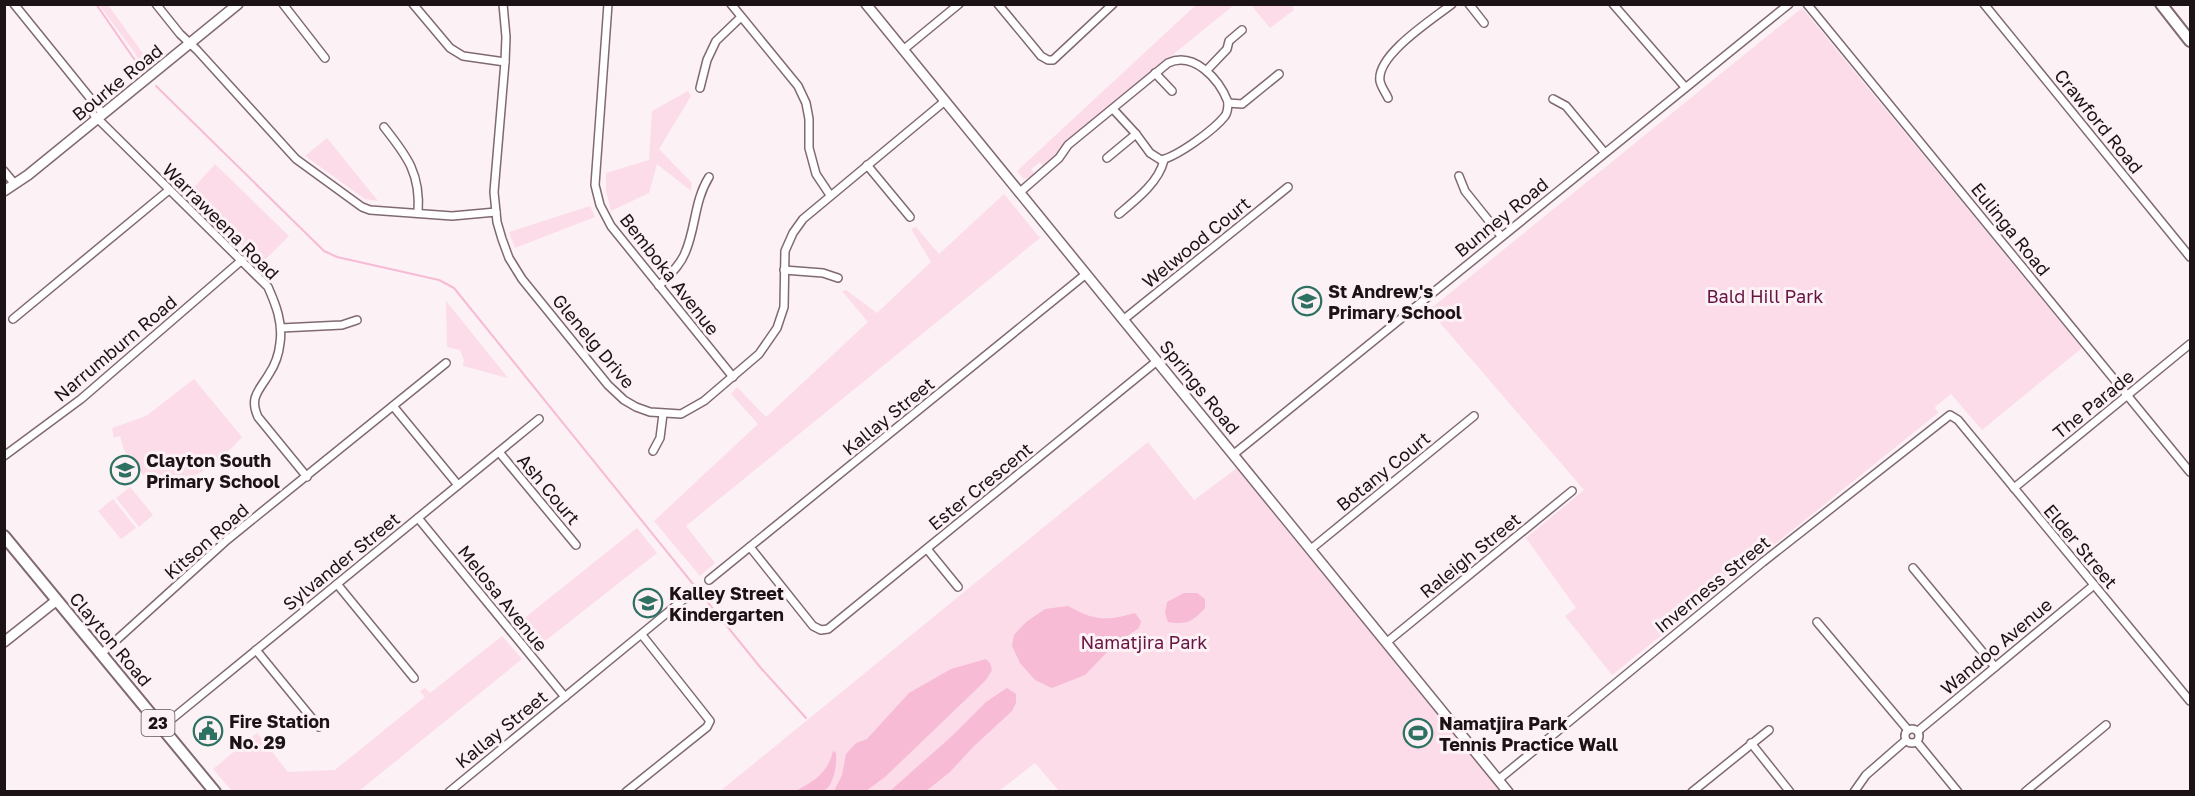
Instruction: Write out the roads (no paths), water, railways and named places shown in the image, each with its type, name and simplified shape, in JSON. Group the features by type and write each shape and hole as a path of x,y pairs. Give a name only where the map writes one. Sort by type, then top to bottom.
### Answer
{"main road":[{"name":"Bourke Road","path":"188,42 230,4"},
{"name":"Bourke Road","path":"4,191 25,171 238,4"},
{"name":"Springs Road","path":"866,4 1508,792"},
{"path":"2161,4 2190,41"},
{"name":"Clayton Road","path":"4,536 215,792"},
{"path":"4,642 57,600"}],"street":[{"name":"Warraweena Road","path":"14,4 98,115 169,190 268,287 276,304 281,328 280,344 276,360 255,399 254,408 258,417 307,477"},
{"path":"156,4 289,152 308,169 362,207 370,210 470,216 496,212"},
{"path":"284,4 326,58"},
{"path":"413,4 450,48 463,56 505,62"},
{"name":"Glenelg Drive","path":"503,4 506,36 505,62 494,184 496,212 504,248 518,272 608,385 629,404 650,412 681,414 704,401 759,354 777,328 784,307 785,251 802,219 945,101"},
{"name":"Bemboka Avenue","path":"608,4 595,185 600,205 611,226 733,377"},
{"path":"731,4 798,86 806,103 809,119 809,148 816,174 830,195"},
{"path":"903,50 959,4"},
{"path":"998,4 1041,56 1053,60 1113,4"},
{"path":"1388,98 1380,81 1382,67 1394,50 1452,4"},
{"path":"1469,4 1484,23"},
{"path":"1613,4 1685,87"},
{"name":"Bunney Road","path":"1233,454 1789,4"},
{"name":"Eulinga Road","path":"1807,4 2190,472"},
{"name":"Crawford Road","path":"1984,4 2190,257"},
{"path":"700,88 707,60 716,41 741,17"},
{"path":"1207,70 1242,30"},
{"path":"1019,193 1059,158 1068,145 1168,63 1178,58 1194,62 1207,70 1228,103 1227,114 1178,154 1164,160 1150,153 1137,134 1113,109"},
{"path":"1155,74 1172,90"},
{"path":"1228,103 1242,104 1279,74"},
{"path":"1554,99 1566,106 1604,152"},
{"path":"384,127 407,156 414,171 418,186 418,213"},
{"path":"1107,158 1137,134"},
{"path":"1119,214 1137,199 1157,177 1164,160"},
{"path":"867,165 910,217"},
{"path":"4,171 14,183"},
{"path":"1459,176 1464,190 1501,236"},
{"path":"659,286 686,252 698,198 709,177"},
{"name":"Welwood Court","path":"1123,320 1288,187"},
{"path":"13,319 169,190"},
{"name":"Narrumburn Road","path":"4,456 81,399 242,260"},
{"path":"784,270 823,273 838,278"},
{"name":"Kallay Street","path":"709,580 1086,274"},
{"path":"281,328 342,325 357,320"},
{"name":"The Parade","path":"2014,488 2190,344"},
{"name":"Ester Crescent","path":"750,548 820,634 1157,361"},
{"name":"Kitson Road","path":"102,654 227,540 446,363"},
{"path":"393,406 458,485"},
{"path":"653,451 660,438 663,414"},
{"name":"Elder Street","path":"1947,415 1958,420 2190,701"},
{"name":"Inverness Street","path":"1498,780 1730,589 1947,415"},
{"name":"Botany Court","path":"1311,549 1474,416"},
{"name":"Sylvander Street","path":"162,727 539,419"},
{"name":"Ash Court","path":"499,452 576,545"},
{"name":"Raleigh Street","path":"1387,642 1572,491"},
{"name":"Melosa Avenue","path":"418,518 565,697"},
{"path":"927,549 958,587"},
{"path":"1913,568 1995,667"},
{"path":"337,584 414,678"},
{"name":"Wandoo Avenue","path":"1918,731 2094,585"},
{"name":"Kallay Street","path":"448,792 684,599"},
{"path":"1817,622 1908,730 1918,731 1917,742"},
{"path":"642,635 710,721 718,723"},
{"path":"256,650 319,727"},
{"path":"626,792 706,727 710,721"},
{"path":"2025,792 2106,725"},
{"path":"1692,792 1769,730"},
{"path":"1854,792 1866,775 1905,741 1908,730"},
{"path":"1905,741 1917,742"},
{"path":"1917,742 1958,792"},
{"path":"1751,743 1790,792"}],"waterway":[{"path":"96,4 139,66"},
{"path":"156,86 324,251 337,257 439,280 454,288 760,667 806,718"}],"place":[{"name":"St Andrew's Primary School","path":"1307,301"},
{"name":"Clayton South Primary School","path":"125,470"},
{"name":"Kalley Street Kindergarten","path":"648,603"},
{"name":"Fire Station No. 29","path":"208,731"},
{"name":"Namatjira Park Tennis Practice Wall","path":"1418,733"}],"park label":[{"name":"Bald Hill Park","path":"1765,296"},
{"name":"Namatjira Park","path":"1144,642"}]}
